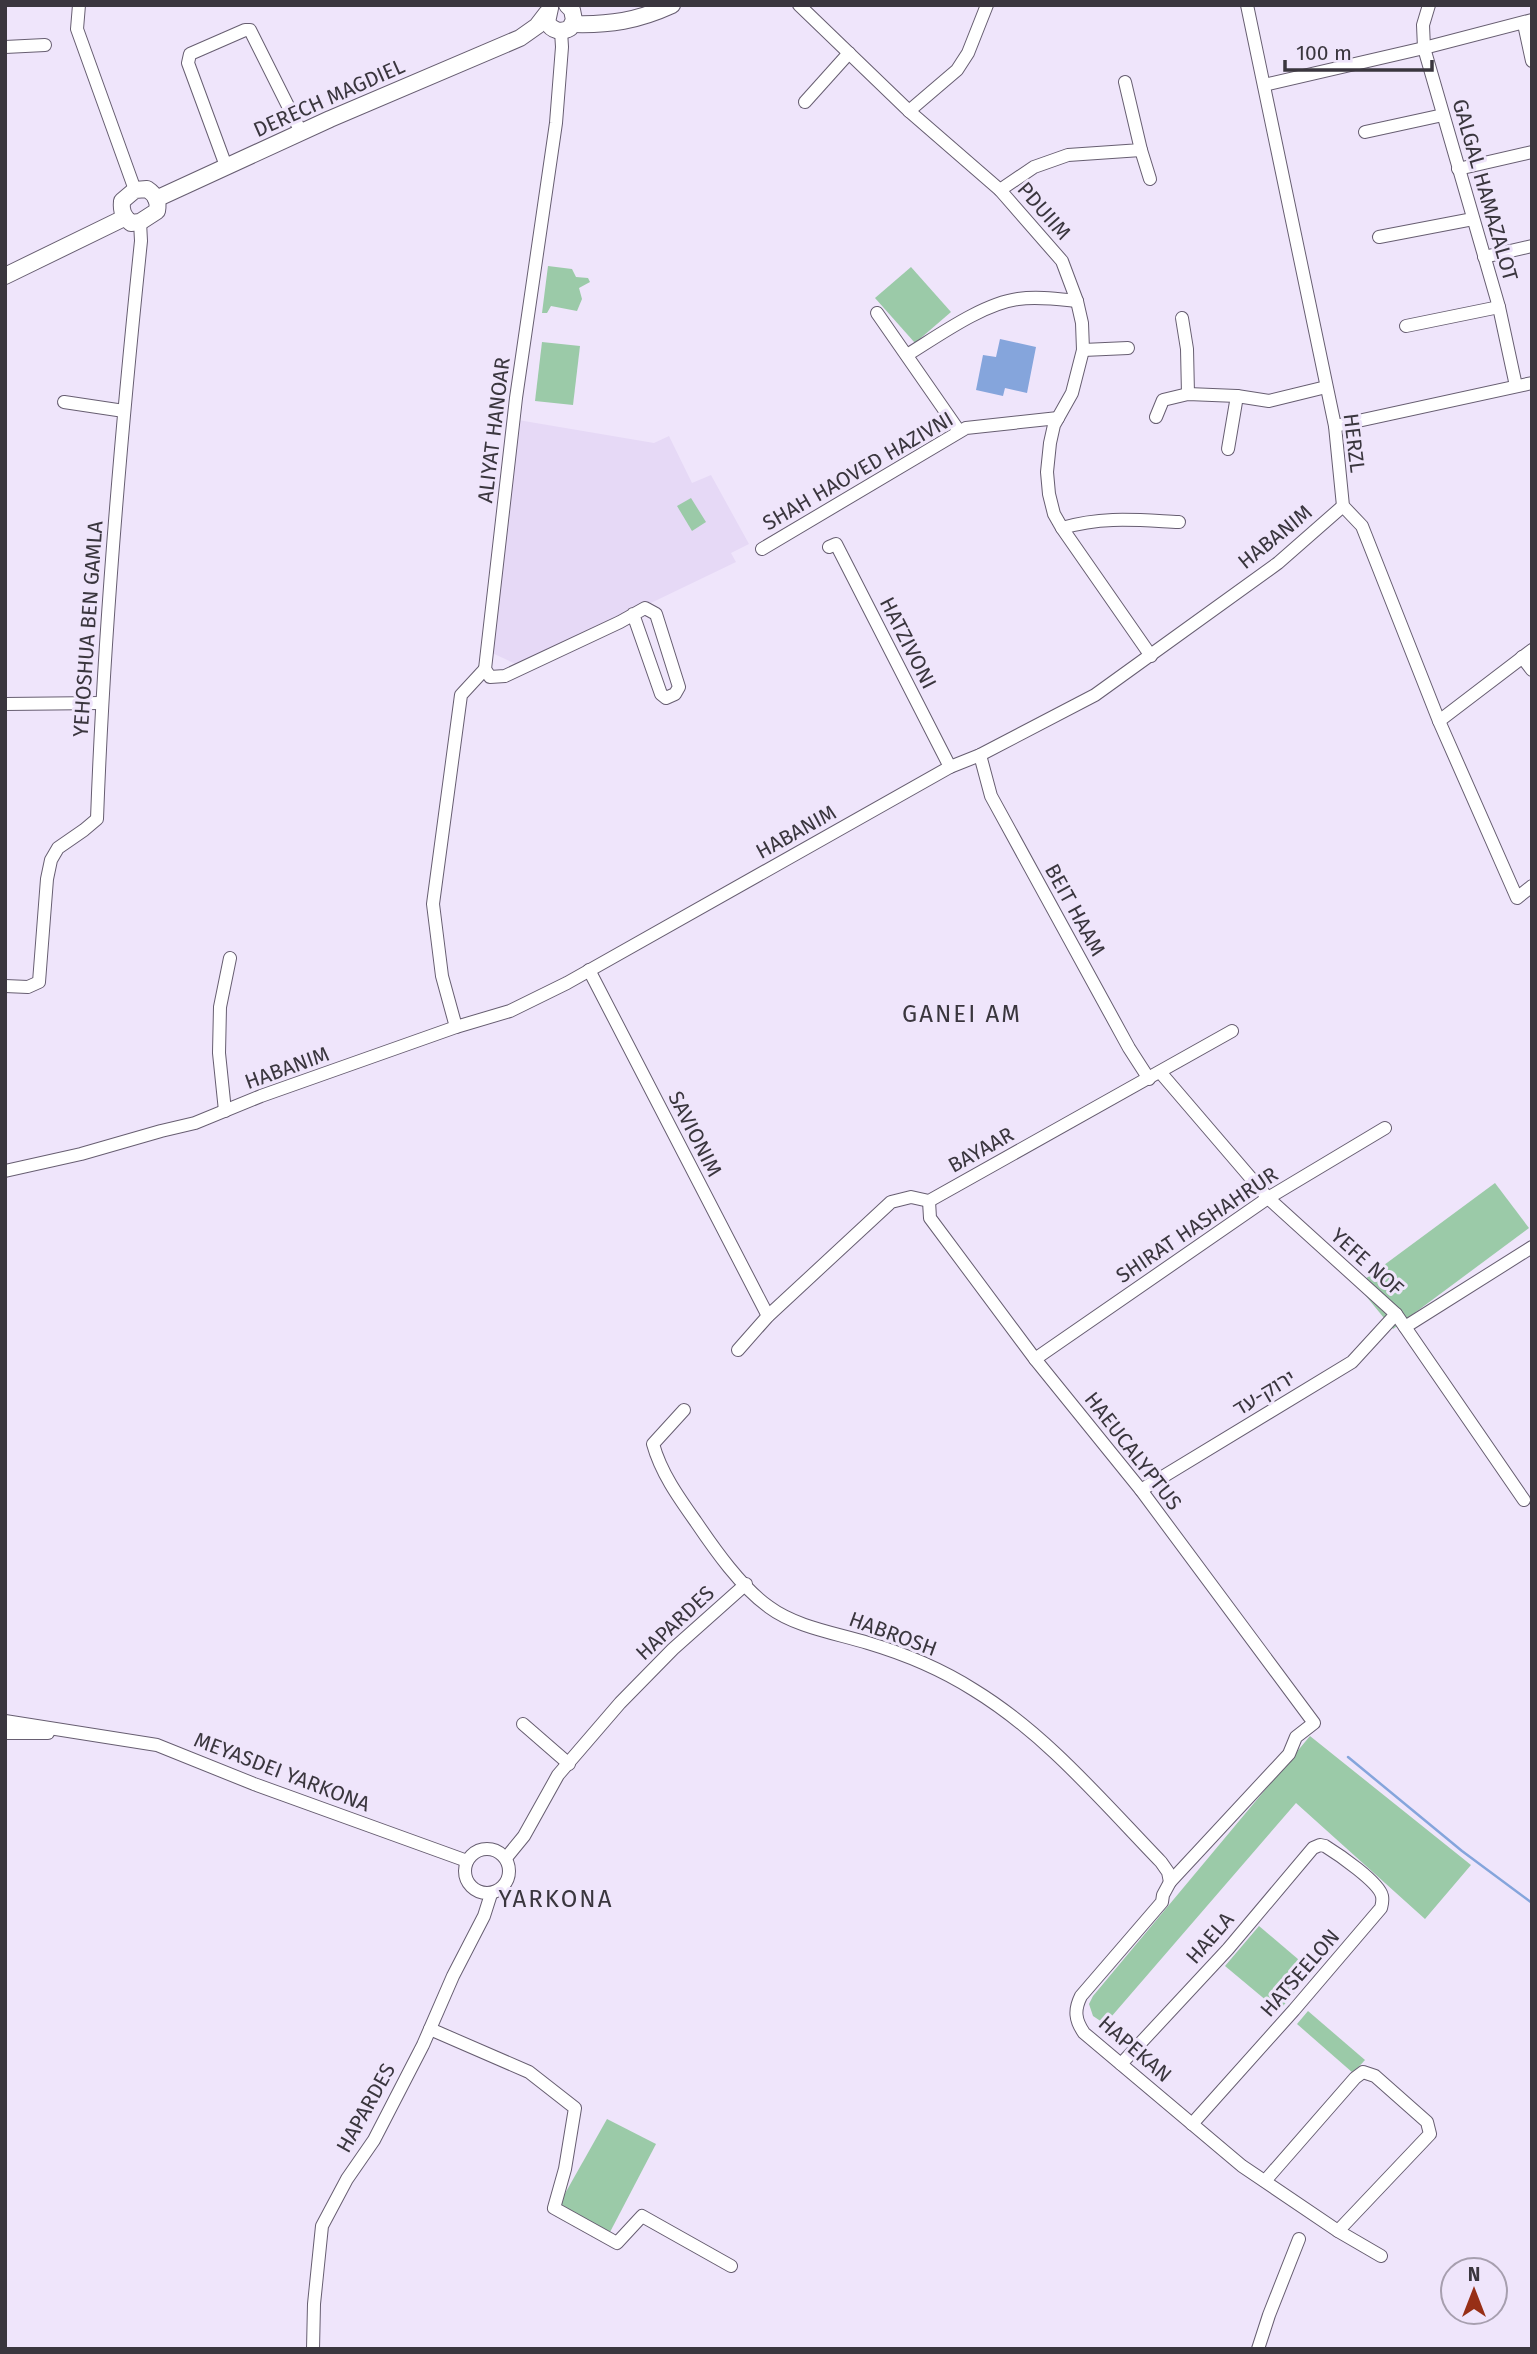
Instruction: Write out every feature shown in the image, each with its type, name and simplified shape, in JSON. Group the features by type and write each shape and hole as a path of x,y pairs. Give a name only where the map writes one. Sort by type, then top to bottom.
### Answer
{"main road":[{"path":"552,7 549,25 567,17 604,15 648,5"},
{"path":"567,17 604,25 640,19 672,5"},
{"path":"520,38 537,26 552,7"},
{"path":"520,38 544,36 567,17"},
{"name":"DERECH MAGDIEL","path":"156,199 301,132 520,38"},
{"path":"5,276 157,211 154,194 147,189 135,190 121,201 121,209 132,220"}],"street":[{"path":"79,5 78,29 135,190"},
{"name":"PDUIIM","path":"799,5 909,111 1000,190 1062,261 1077,301 1082,323 1083,350 1072,393 1058,418 1050,443 1047,472 1054,514 1151,656"},
{"path":"909,111 957,70 968,53 987,5"},
{"name":"HERZL","path":"1247,5 1335,426 1343,506"},
{"name":"GALGAL HAMAZALOT","path":"1429,5 1423,25 1424,48 1499,307 1516,386"},
{"name":"ALIYAT HANOAR","path":"485,669 516,398 556,123 567,17"},
{"path":"1264,85 1528,22 1532,61"},
{"path":"226,166 188,63 190,54 201,49 250,30 301,132"},
{"path":"5,47 45,45"},
{"path":"806,102 849,53"},
{"path":"1125,82 1150,179"},
{"path":"1365,132 1443,115"},
{"path":"1000,190 1034,167 1068,155 1141,150"},
{"path":"1458,169 1532,152"},
{"path":"1379,237 1473,219"},
{"name":"YEHOSHUA BEN GAMLA","path":"5,986 28,987 40,982 47,879 51,860 58,848 97,819 101,703 124,411 141,241 132,220"},
{"path":"1485,257 1532,246"},
{"path":"908,355 971,316 1016,299 1077,301"},
{"path":"1406,326 1499,307"},
{"path":"877,313 959,431"},
{"path":"1182,318 1187,349 1188,394"},
{"path":"1083,350 1128,348"},
{"path":"1335,426 1532,383"},
{"path":"1156,417 1163,400 1188,394 1237,396 1269,401 1326,387"},
{"path":"1228,449 1237,396"},
{"path":"64,402 124,411"},
{"name":"SHAH HAOVED HAZIVNI","path":"762,550 959,431 1058,418"},
{"path":"1343,506 1362,526 1439,721 1517,898 1532,886"},
{"name":"HABANIM","path":"5,1171 81,1154 195,1123 456,1027 510,1011 589,970 950,767 1095,695 1278,563 1343,506"},
{"path":"1062,528 1087,521 1118,518 1179,522"},
{"name":"HATZIVONI","path":"829,547 836,544 950,767"},
{"path":"456,1027 442,976 433,904 461,695 485,669 490,677 505,676 645,608 656,614 679,687 675,694 666,698 661,694 633,614"},
{"path":"1439,721 1527,654 1532,670"},
{"path":"5,704 101,703"},
{"name":"BEIT HAAM","path":"979,754 991,796 1129,1048 1154,1076"},
{"path":"225,1111 219,1053 220,1007 230,958"},
{"name":"SAVIONIM","path":"589,970 768,1316"},
{"name":"BAYAAR","path":"738,1350 768,1316 891,1202 911,1197 929,1201 1232,1031"},
{"name":"YEFE NOF","path":"1154,1076 1268,1198 1396,1314 1524,1500"},
{"name":"SHIRAT HASHAHRUR","path":"1035,1359 1268,1198 1385,1128"},
{"name":"HAEUCALYPTUS","path":"929,1201 930,1218 1035,1359 1141,1490 1314,1723"},
{"path":"1405,1327 1532,1247"},
{"name":"ירוק-עד","path":"1141,1490 1352,1362 1396,1314"},
{"name":"HABROSH","path":"684,1410 653,1444 657,1459 712,1545 767,1606 809,1626 902,1654 955,1679 1005,1711 1062,1760 1143,1843 1168,1872 1170,1882"},
{"name":"HAPARDES","path":"506,1858 524,1836 558,1775 620,1703 673,1649 746,1584"},
{"name":"MEYASDEI YARKONA","path":"5,1721 157,1745 254,1784 467,1861"},
{"name":"HAPEKAN","path":"1314,1723 1296,1737 1289,1754 1170,1882 1162,1902 1081,1996 1077,2004 1077,2019 1084,2033 1219,2147 1338,2231 1381,2256"},
{"path":"523,1724 569,1764"},
{"name":"MEYASDEI YARKONA","path":"5,1733 80,1733"},
{"name":"HAELA","path":"1121,2064 1228,1949 1308,1852 1320,1845 1329,1849"},
{"path":"486,1849 506,1858 509,1877 498,1891 491,1894 480,1893 468,1884 464,1869 474,1853 486,1849"},
{"name":"HATSEELON","path":"1192,2124 1381,1908 1382,1896 1379,1889 1329,1849"},
{"name":"HAPARDES","path":"313,2349 314,2304 322,2226 347,2179 374,2140 484,1916 491,1894"},
{"path":"430,2029 529,2072 575,2108 565,2169 554,2208 617,2243 642,2216 730,2266"},
{"path":"1265,2181 1355,2078 1363,2072 1375,2076 1427,2122 1430,2134 1338,2231"},
{"path":"1258,2349 1299,2239"}],"shaded area":[{"path":"518,420 654,443 669,436 692,483 711,475 749,544 731,553 736,562 520,666 490,652"}],"green space":[{"path":"548,266 572,269 576,277 588,278 590,282 579,288 582,299 577,311 551,306 547,313 542,313"},
{"path":"911,267 951,312 915,343 875,298"},
{"path":"542,342 580,346 573,405 535,401"},
{"path":"691,498 706,522 692,531 677,506"},
{"path":"1495,1183 1529,1228 1393,1329 1357,1285"},
{"path":"1310,1736 1471,1865 1425,1919 1296,1803 1105,2024 1093,2016 1089,2004 1093,1996"},
{"path":"1259,1926 1312,1971 1279,2011 1225,1966"},
{"path":"1308,2011 1365,2060 1353,2073 1297,2024"},
{"path":"607,2119 656,2144 609,2234 558,2206"}],"water":[{"path":"1000,339 1036,347 1027,393 1005,388 1003,396 976,390 983,355 996,357"}],"waterway":[{"path":"1348,1757 1462,1851 1532,1903"}],"district":[{"name":"GANEI AM","path":"962,1014"},
{"name":"YARKONA","path":"556,1899"}]}
